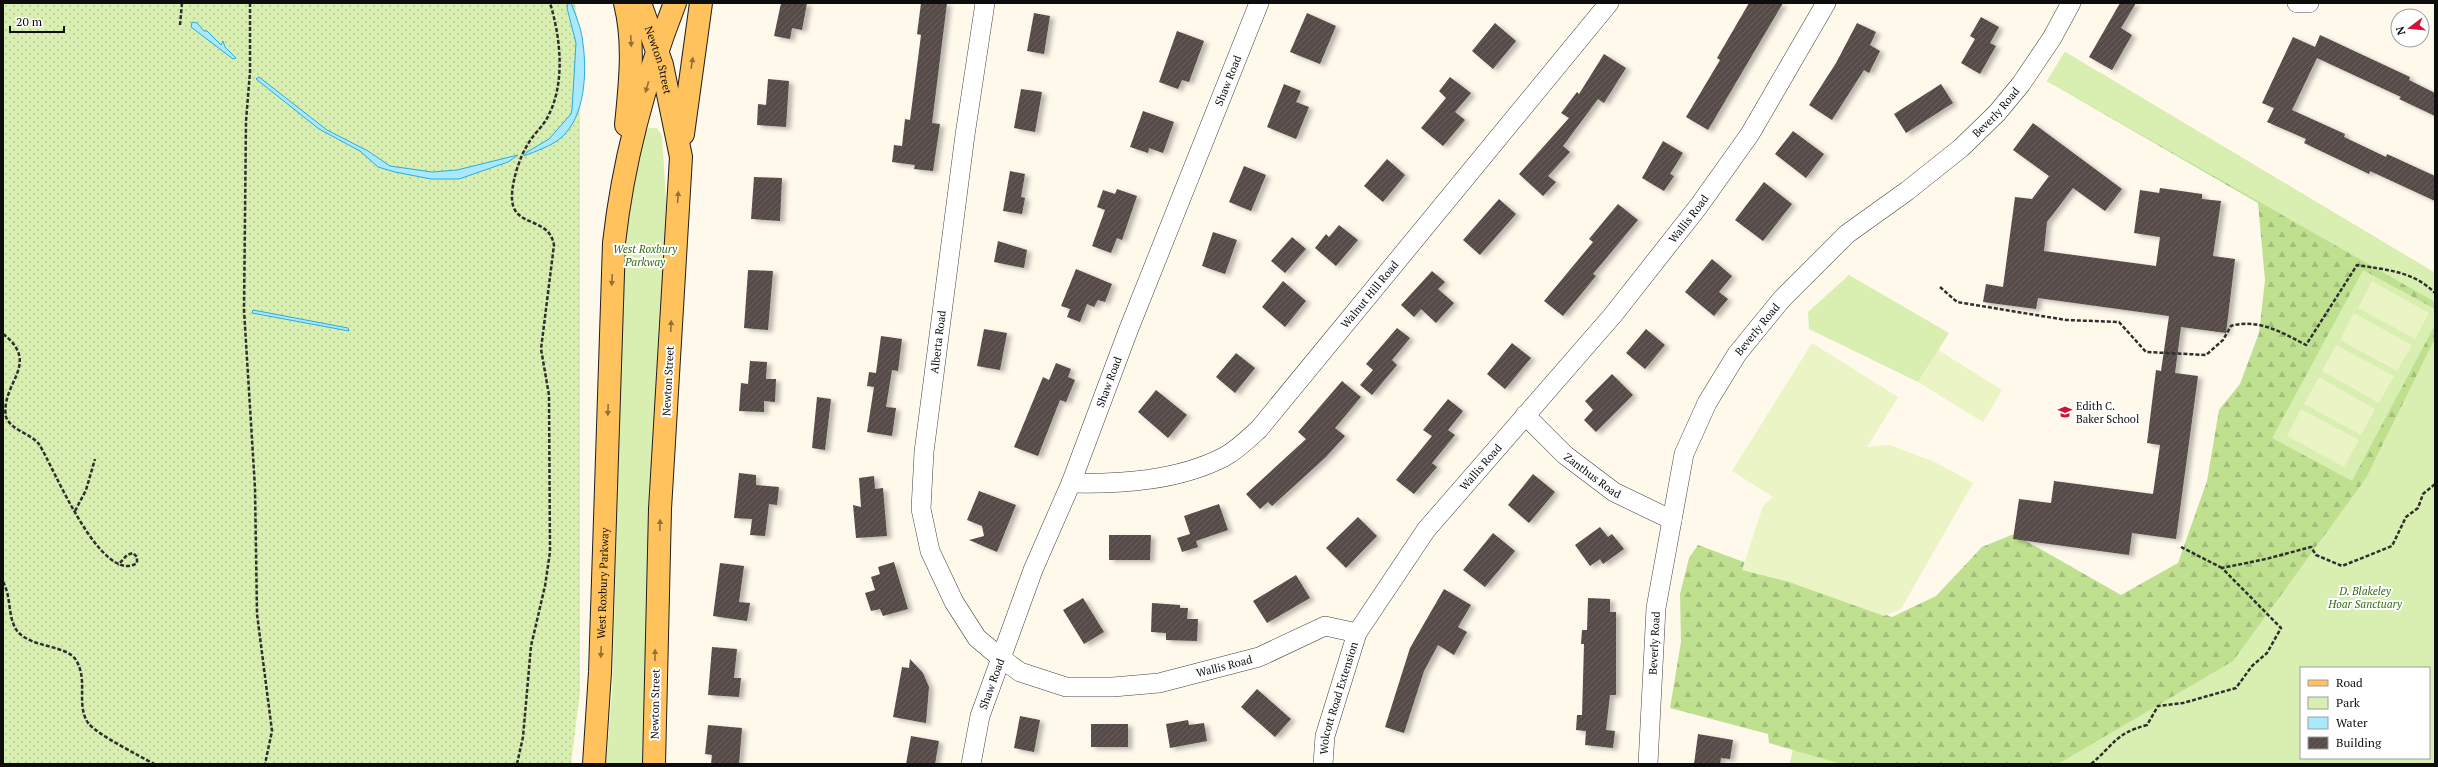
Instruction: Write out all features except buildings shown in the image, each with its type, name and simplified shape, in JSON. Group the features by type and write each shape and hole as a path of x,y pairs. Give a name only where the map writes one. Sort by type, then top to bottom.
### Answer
{"main road":[{"name":"Newton Street","path":"616,228 631,55 630,25 625,3"},
{"name":"Newton Street","path":"640,3 658,50 681,158 660,509 654,764"},
{"name":"West Roxbury Parkway","path":"594,764 599,702 611,324 616,228 630,150 658,50 675,3"},
{"path":"681,158 689,82 701,3"}],"street":[{"name":"Alberta Road","path":"985,3 965,135 924,452 921,509 930,551 954,602 977,638 1002,659"},
{"name":"Shaw Road","path":"971,764 980,716 1002,659 1033,570 1070,483 1130,324 1259,3"},
{"name":"Walnut Hill Road","path":"1070,483 1108,483 1145,480 1189,470 1217,460 1242,445 1259,429 1609,3"},
{"name":"Wallis Road","path":"1002,659 1020,672 1066,687 1114,687 1160,683 1259,657 1325,626 1357,633 1426,530 1613,315 1698,207 1750,134 1826,3"},
{"name":"Beverly Road","path":"1648,764 1656,608 1684,454 1707,403 1737,354 1781,300 1847,234 1907,191 1961,148 1997,113 2021,84 2052,38 2071,3"},
{"path":"2297,3 2309,3"},
{"name":"Zanthus Road","path":"1526,415 1565,455 1614,492 1672,520"},
{"name":"Wolcott Road Extension","path":"1323,764 1325,736 1357,633"}],"path":[{"path":"180,25 182,3"},
{"path":"250,3 246,121 244,310 255,488 257,614 272,731 265,764"},
{"path":"517,764 523,736 531,646 546,586 550,552 549,395 541,349 554,245 552,237 545,227 526,220 518,214 512,197 525,150 549,113 559,75 556,30 550,3"},
{"path":"1940,287 1957,302 2066,320 2119,322 2146,352 2206,355 2223,340 2231,326 2242,323 2278,330 2306,345 2357,265 2394,271 2422,281 2435,293"},
{"path":"3,334 13,342 19,352 18,364 6,392 4,401 6,418 12,426 34,437 39,444 75,511 96,546 118,565 130,568 137,563 137,557 133,553 127,555 118,565"},
{"path":"75,511 85,495 95,459"},
{"path":"2222,568 2266,559 2311,547 2316,555 2342,566 2392,546 2406,517 2418,508 2423,494 2435,484"},
{"path":"2091,764 2127,730 2147,725 2158,706 2183,703 2236,688 2252,666 2267,652 2281,628 2222,568 2181,548"},
{"path":"3,582 9,597 14,626 18,632 32,642 68,653 75,659 84,682 83,710 89,724 154,764"}],"green space":[{"path":"3,3 575,3 580,40 580,692 571,764 3,764"},
{"path":"2065,52 2435,273 2435,764 1790,764 1793,750 1769,743 1768,734 1670,708 1681,642 1680,594 1689,558 1698,545 1892,617 1936,596 1982,547 2014,534 2121,595 2178,563 2207,481 2219,410 2240,384 2259,333 2265,280 2258,203 2047,81"},
{"path":"2065,52 2435,273 2435,302 2047,81"},
{"name":"West Roxbury Parkway","path":"649,128 657,128 662,136 667,213 644,764 606,764 612,692 625,241 637,157 645,131"},
{"path":"2363,270 2435,309 2435,325 2352,481 2272,438"},
{"path":"1849,275 1949,333 1918,382 1809,329 1808,312"},
{"path":"2372,281 2429,313 2415,339 2358,308"},
{"path":"2354,313 2412,345 2397,371 2340,340"},
{"name":"D. Blakeley Hoar Sanctuary","path":"2435,338 2435,764 2058,764 2233,661 2366,478"},
{"path":"1812,343 1898,397 1867,447 1890,445 1937,463 1973,483 1901,609 1884,616 1789,582 1742,570 1763,506 1773,497 1732,471"},
{"path":"2336,345 2394,376 2379,403 2322,371"},
{"path":"1938,350 2002,390 1983,422 1918,382"},
{"path":"2319,377 2375,409 2361,435 2304,404"},
{"path":"2301,409 2359,440 2344,467 2287,436"},
{"path":"1793,750 1842,764 1790,764"}],"water":[{"path":"568,3 571,3 578,23 584,55 585,68 583,94 580,106 576,118 562,137 549,146 524,156 527,152 549,139 571,114 576,43 567,8"},
{"path":"192,22 197,23 221,45 223,41 225,47 236,58 233,59 191,27"},
{"path":"259,77 327,130 368,151 390,166 432,172 457,170 518,155 508,162 459,179 431,179 378,167 360,151 319,129 256,79"},
{"path":"253,310 348,328 349,331 252,313"}],"place":[{"name":"Edith C. Baker School","path":"2065,412"}]}
